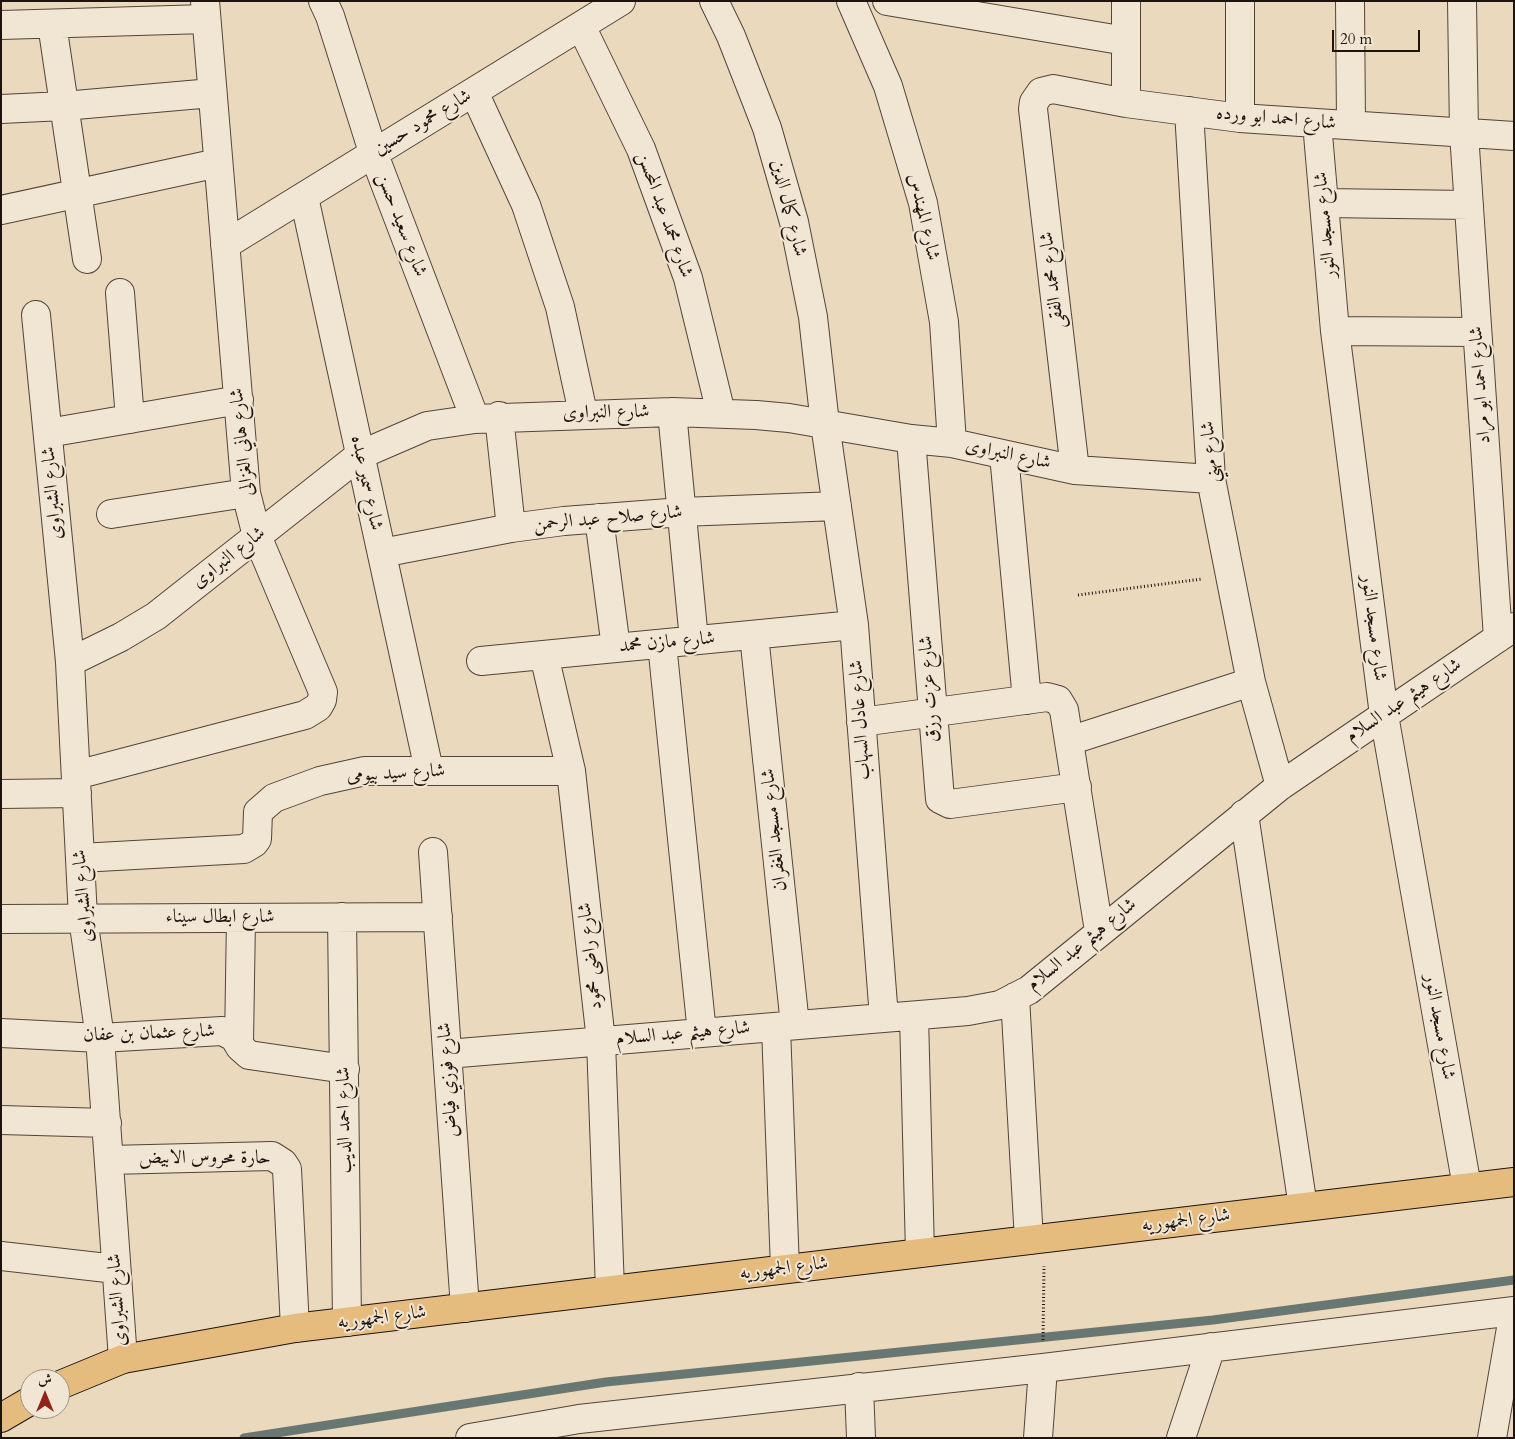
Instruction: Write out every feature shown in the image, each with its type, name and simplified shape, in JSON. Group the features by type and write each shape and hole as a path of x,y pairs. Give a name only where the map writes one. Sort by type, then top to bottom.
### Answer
{"main road":[{"name":"شارع الجمهوريه","path":"70,1382 123,1359 295,1328 1514,1182"},
{"path":"1,1418 20,1407"}],"street":[{"name":"شارع سعيد حسن","path":"323,1 330,16 373,152 487,417 511,528"},
{"name":"شارع محمود حسين","path":"225,245 373,152 621,1"},
{"name":"شارع كمال الدين","path":"714,1 732,36 767,128 794,222 813,317 825,424"},
{"name":"شارع المهندس","path":"851,1 888,86 923,203 944,322 952,443"},
{"path":"887,1 1126,41"},
{"path":"1126,1 1126,103"},
{"path":"1240,1 1240,118"},
{"path":"1350,1 1351,125"},
{"name":"شارع احمد ابو مراد","path":"1462,1 1464,132 1469,204 1478,332 1506,632"},
{"path":"1,25 52,24 206,10"},
{"name":"شارع هاني الغزالى","path":"1,794 76,784 305,715 318,707 323,692 257,536 246,493 206,10"},
{"path":"52,24 87,258"},
{"name":"شارع محمد عبد المحسن","path":"581,26 641,149 688,278 721,413"},
{"name":"شارع احمد ابو ورده","path":"1041,92 1053,89 1126,103 1240,118 1514,136"},
{"path":"474,92 526,204 560,307 583,413"},
{"name":"شارع محمد الفقى","path":"1041,92 1034,102 1033,109 1075,470"},
{"path":"1,109 64,106 212,93"},
{"name":"شارع مهني","path":"1188,111 1211,479 1252,682 1280,786"},
{"name":"شارع مسجد النور","path":"1317,123 1335,330 1384,715 1467,1187"},
{"path":"1,210 218,163"},
{"name":"شارع سمير عبده","path":"304,197 430,770"},
{"path":"1324,203 1469,204"},
{"path":"120,293 130,419"},
{"name":"شارع الشبراوى","path":"36,315 70,662 84,918 100,1038 123,1359"},
{"path":"1335,330 1478,332"},
{"name":"شارع الشبراوى","path":"48,433 238,400"},
{"path":"672,412 694,640"},
{"name":"شارع النبراوى","path":"70,662 121,637 156,616 360,455 427,426 487,417 583,413 721,413 789,418 911,439 952,443 1075,470 1211,479"},
{"name":"شارع عادل السهاب","path":"825,424 854,625 884,1018"},
{"name":"شارع عزت رزق","path":"911,439 938,795 946,803 1077,787"},
{"path":"1004,455 1027,700"},
{"path":"111,514 246,493"},
{"name":"شارع صلاح عبد الرحمن","path":"382,553 511,528 599,518 682,512 837,506"},
{"path":"599,518 616,648"},
{"name":"شارع مازن محمد","path":"480,661 854,625"},
{"name":"شارع هيثم عبد السلام","path":"447,1054 914,1016 968,1011 1000,1005 1029,990 1280,786 1506,632"},
{"name":"شارع مسجد الغفران","path":"754,635 786,1026 785,1269"},
{"path":"662,644 702,1033"},
{"name":"شارع راضى محمود","path":"544,655 571,771 600,1041 610,1290"},
{"path":"1069,741 1252,682"},
{"path":"861,722 1047,697 1058,700 1064,710 1098,932"},
{"name":"شارع سيد بيومى","path":"80,858 244,849 254,843 257,838 258,812 274,798 320,781 365,771 571,771"},
{"path":"1244,814 1303,1207"},
{"name":"شارع فوزي فياض","path":"433,852 464,1308"},
{"name":"شارع احمد الديب","path":"342,917 348,1322"},
{"name":"شارع ابطال سيناء","path":"1,919 438,917"},
{"path":"238,1042 241,918"},
{"path":"1015,997 1029,1240"},
{"path":"914,1016 920,1253"},
{"name":"شارع عثمان بن عفان","path":"1,1033 100,1038 222,1031 229,1033 244,1052 254,1056 344,1069"},
{"path":"1,1120 107,1123"},
{"name":"حارة محروس الابيض","path":"109,1160 272,1156 283,1163 287,1169 295,1328"},
{"path":"1,1256 116,1269"},
{"path":"470,1438 579,1428 1043,1359 1211,1348 1514,1311 1492,1438"},
{"path":"1181,1438 1211,1348"},
{"path":"1038,1438 1043,1359"},
{"path":"859,1387 861,1438"}],"path":[{"path":"1078,595 1230,576"},
{"path":"1043,1359 1044,1266"}],"waterway":[{"path":"244,1438 606,1382 1213,1320 1514,1280"}]}
